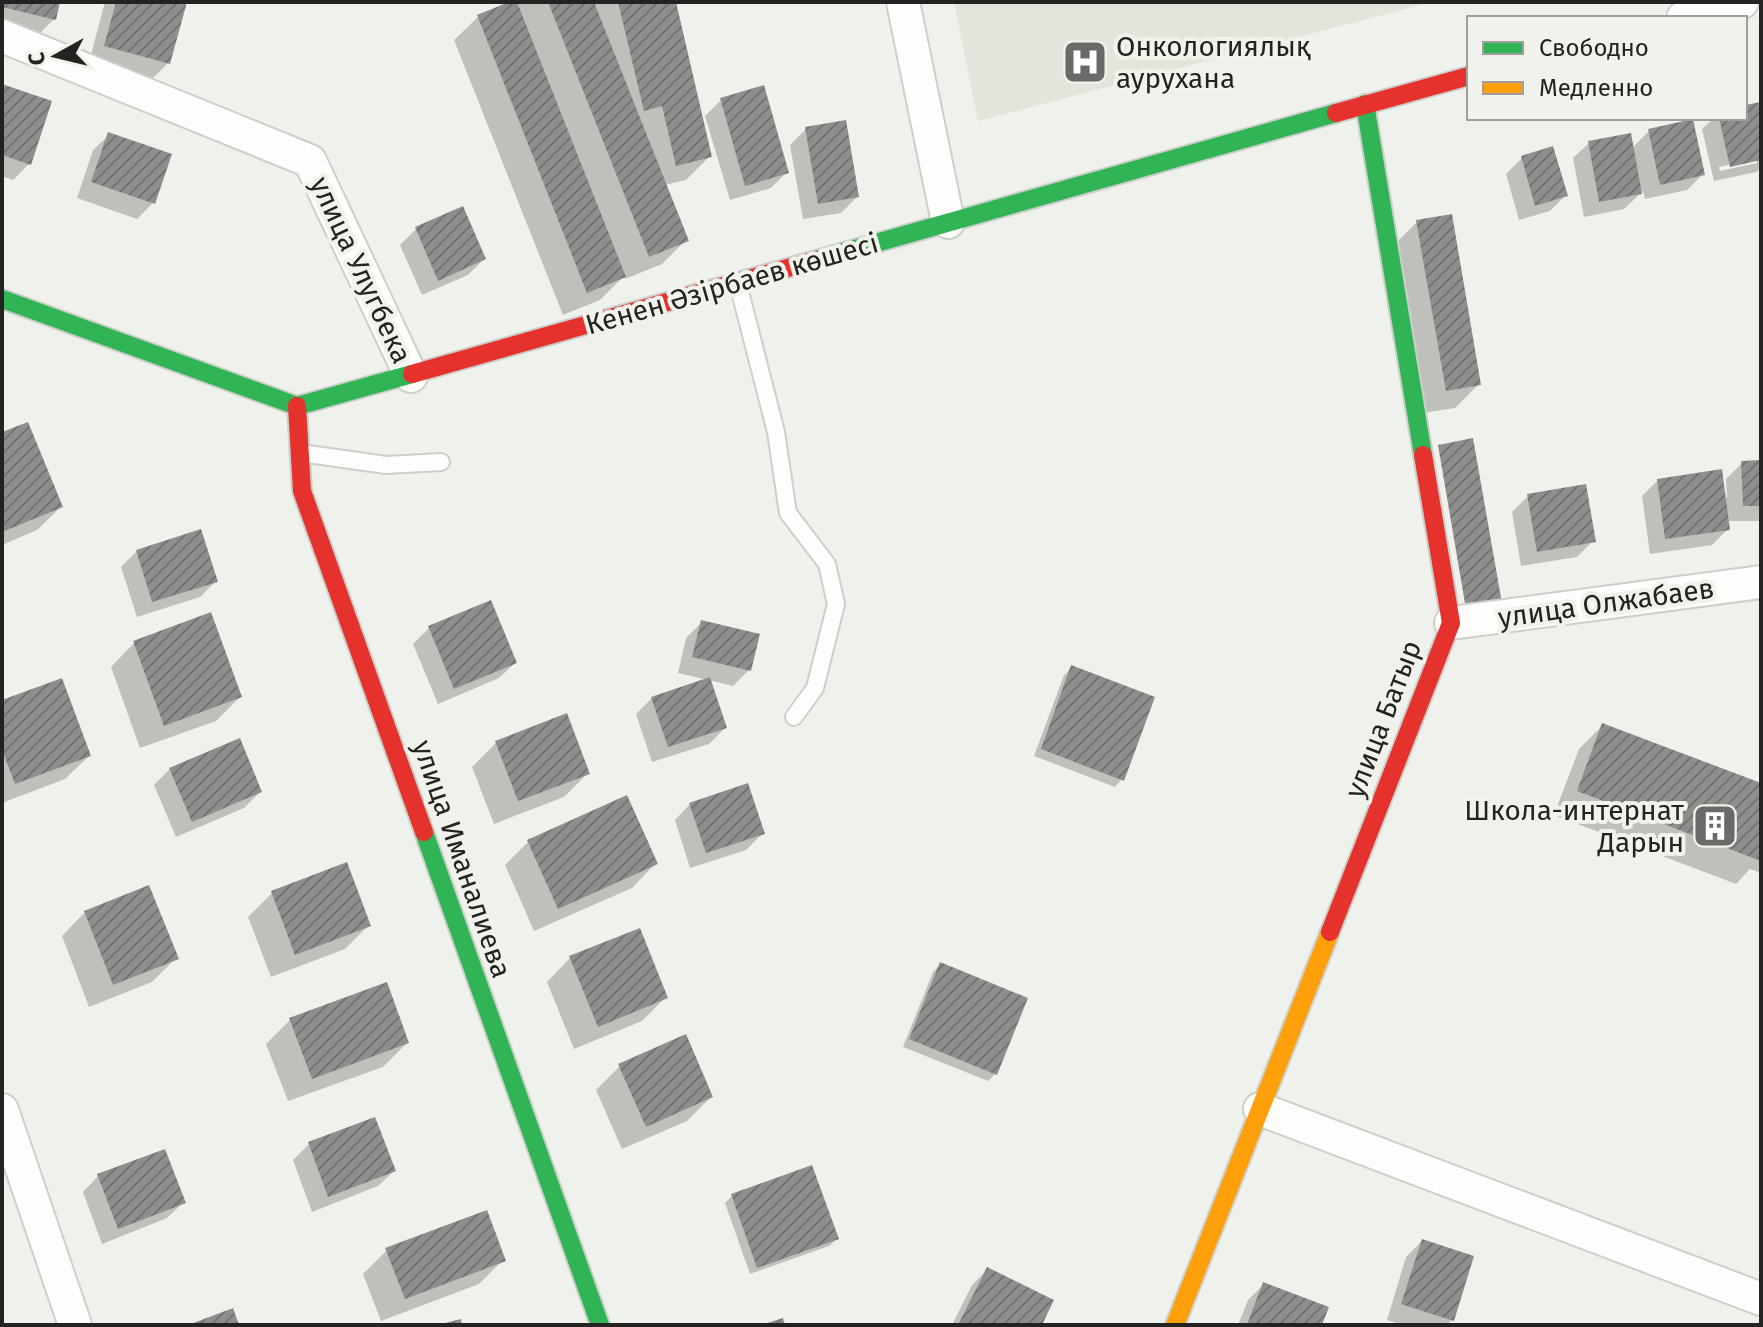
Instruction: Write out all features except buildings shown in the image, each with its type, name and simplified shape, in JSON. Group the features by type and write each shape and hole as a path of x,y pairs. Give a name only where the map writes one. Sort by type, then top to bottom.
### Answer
{"street":[{"path":"903,2 948,222"},
{"path":"1690,16 1742,2"},
{"name":"улица Улугбека","path":"2,36 310,161 411,376"},
{"name":"Кенен Әзірбаев көшесі","path":"297,406 1467,77"},
{"name":"улица Батыр","path":"1175,1325 1451,623 1365,104"},
{"path":"2,299 297,406"},
{"name":"улица Иманалиева","path":"297,406 302,491 600,1325"},
{"name":"улица Олжабаев","path":"1451,623 1761,582"},
{"path":"1260,1109 1761,1299"},
{"path":"2,1110 75,1325"}],"lane":[{"path":"738,282 776,432 788,513 827,564 836,604 815,688 794,717"},
{"path":"300,452 386,465 441,462"}],"shaded area":[{"name":"Онкологиялық аурухана","path":"954,2 1432,2 978,121"}],"traffic: fast":[{"path":"1365,104 1423,455"},
{"path":"816,260 1336,113"},
{"path":"2,299 297,406 412,374"},
{"path":"424,832 600,1325"}],"traffic: slow":[{"path":"1175,1325 1330,932"}],"traffic: jam":[{"path":"1336,113 1467,77"},
{"path":"412,374 816,260"},
{"path":"297,406 302,491 424,832"},
{"path":"1330,932 1451,623 1423,455"}],"place":[{"name":"Онкологиялық аурухана","path":"1085,62"},
{"name":"Школа-интернат Дарын","path":"1715,826"}]}
